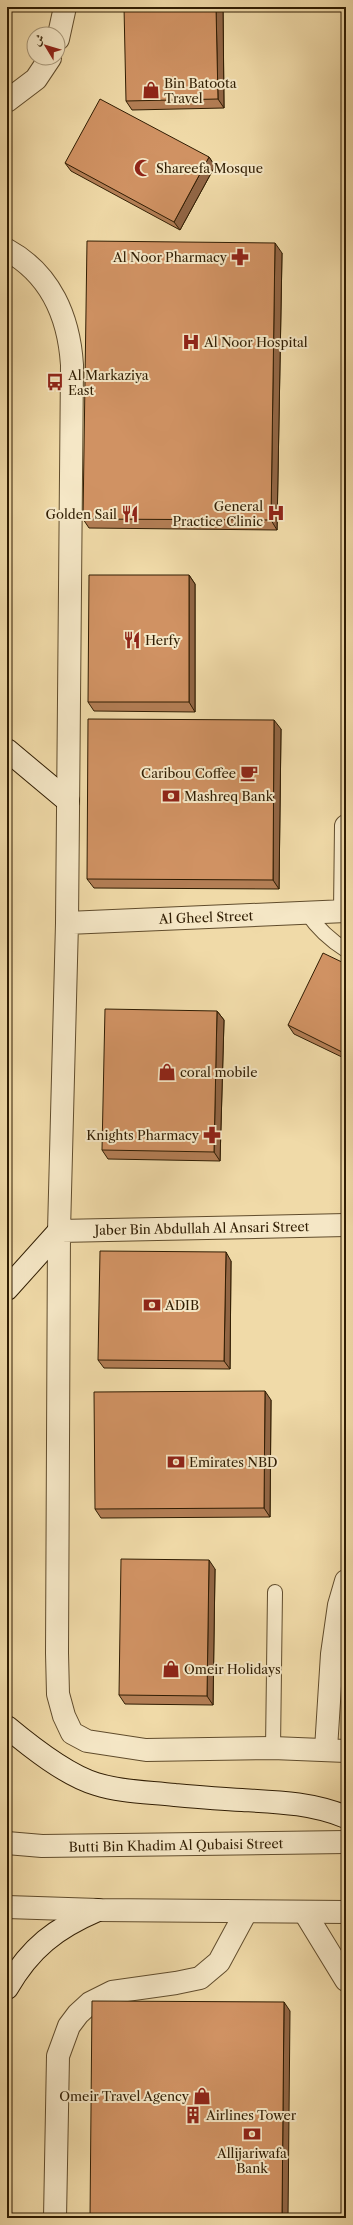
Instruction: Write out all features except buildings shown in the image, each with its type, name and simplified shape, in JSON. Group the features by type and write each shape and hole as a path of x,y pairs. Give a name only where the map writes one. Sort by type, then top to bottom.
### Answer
{"street":[{"path":"61,26 65,7"},
{"path":"7,101 36,79 45,66"},
{"path":"7,250 28,264 44,281 56,299 65,320 70,342 67,923 59,1231 57,1653 58,1694 64,1716 72,1733 87,1741 146,1750 273,1748 336,1750 332,1654 339,1605 346,1581"},
{"path":"7,750 68,801"},
{"path":"346,826 346,911"},
{"name":"Al Gheel Street","path":"67,923 346,911"},
{"name":"Jaber Bin Abdullah Al Ansari Street","path":"59,1231 346,1225"},
{"path":"7,1289 59,1231"},
{"path":"7,1727 33,1748 74,1775 96,1784 119,1790 203,1798 295,1803 328,1810 346,1817"},
{"name":"Butti Bin Khadim Al Qubaisi Street","path":"7,1843 42,1846 346,1842"},
{"path":"7,1907 98,1910 305,1913 346,1912"},
{"path":"7,1988 26,1960 46,1938 71,1922 98,1910"},
{"path":"55,2218 58,2056 69,2026 78,2014 90,2003 112,1992 188,1981 205,1974 219,1962 246,1912"},
{"path":"305,1913 346,1980"}],"lane":[{"path":"307,913 318,929 333,942 346,950"},
{"path":"273,1748 275,1592"}],"place":[{"name":"Bin Batoota Travel","path":"151,90"},
{"name":"Shareefa Mosque","path":"143,168"},
{"name":"Al Noor Pharmacy","path":"240,257"},
{"name":"Al Noor Hospital","path":"191,342"},
{"name":"Al Markaziya East","path":"55,382"},
{"name":"General Practice Clinic","path":"276,513"},
{"name":"Golden Sail","path":"130,514"},
{"name":"Herfy","path":"132,640"},
{"name":"Caribou Coffee","path":"249,773"},
{"name":"Mashreq Bank","path":"171,796"},
{"name":"coral mobile","path":"167,1072"},
{"name":"Knights Pharmacy","path":"212,1135"},
{"name":"ADIB","path":"152,1305"},
{"name":"Emirates NBD","path":"176,1462"},
{"name":"Omeir Holidays","path":"171,1669"},
{"name":"Omeir Travel Agency","path":"202,2096"},
{"name":"Airlines Tower","path":"193,2115"},
{"name":"Allijariwafa Bank","path":"252,2134"}]}
